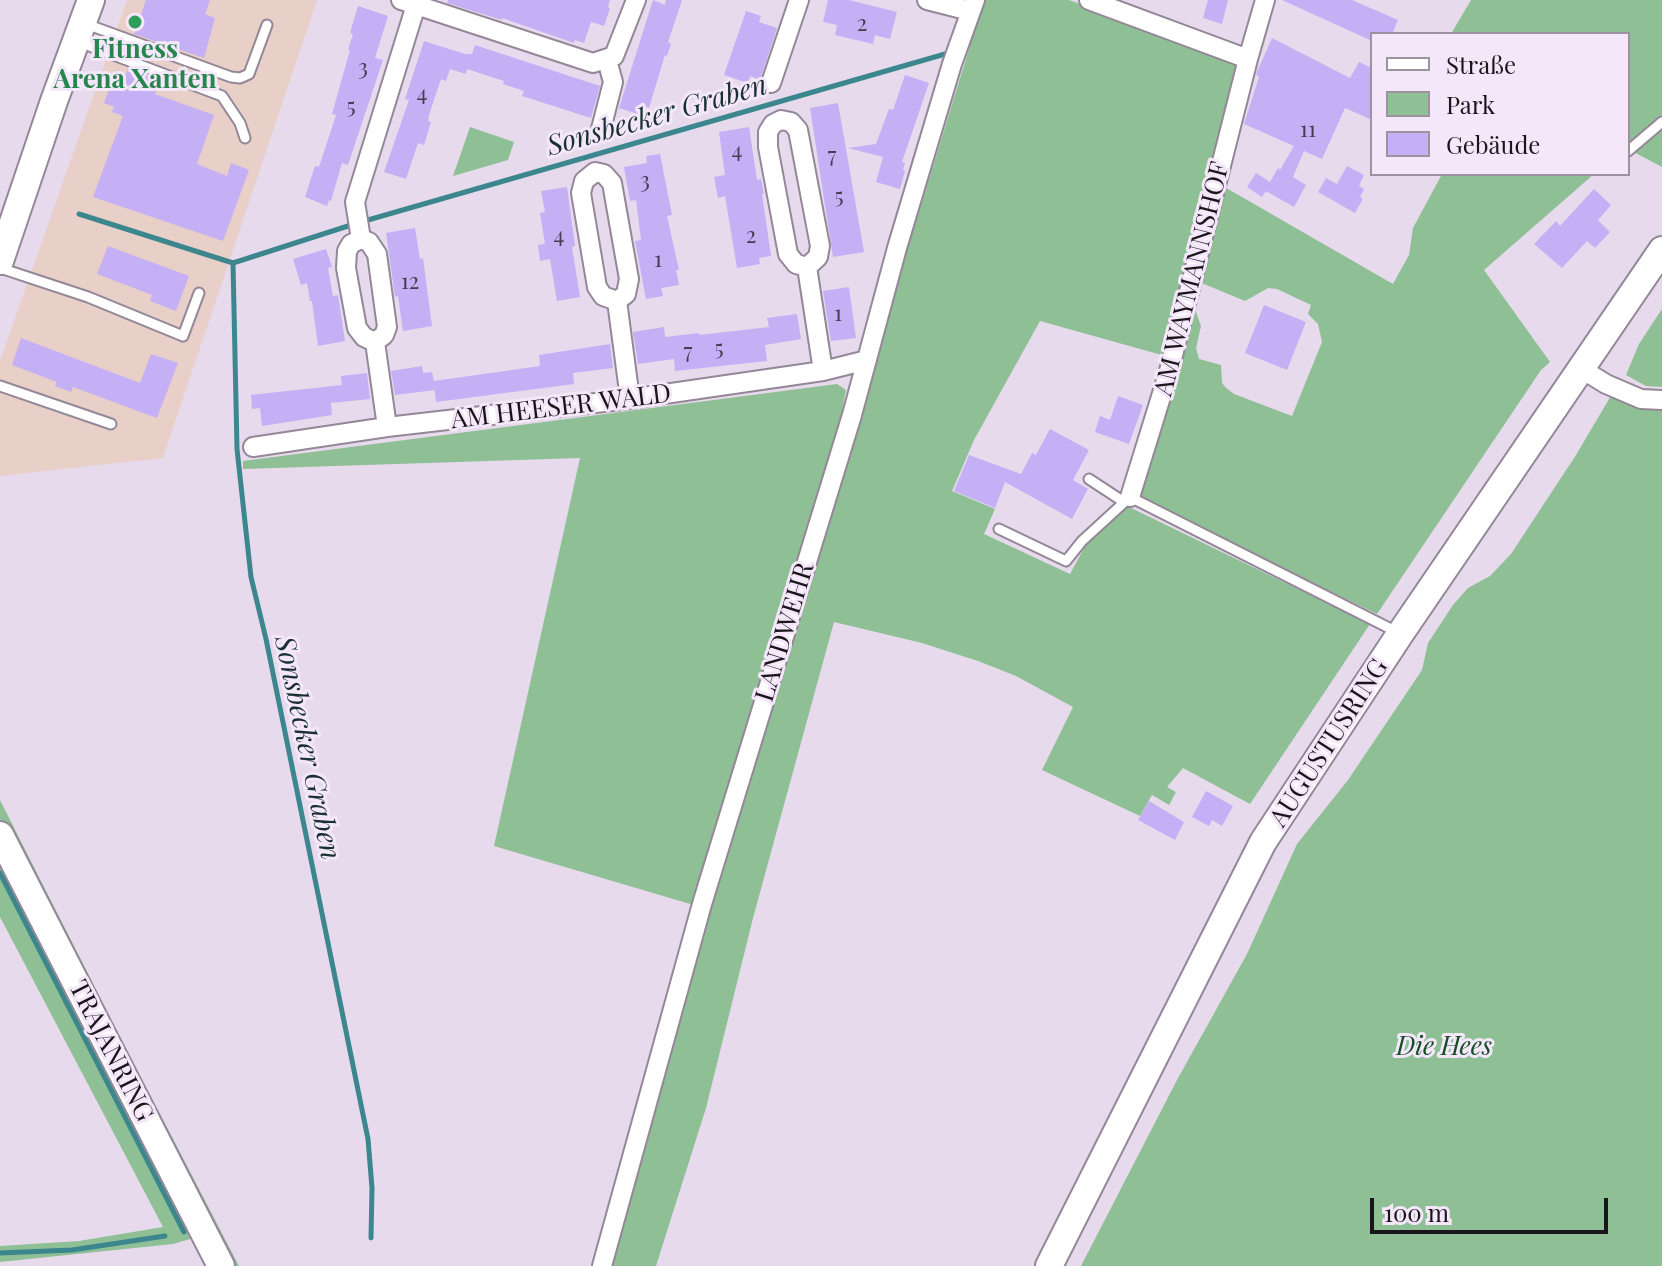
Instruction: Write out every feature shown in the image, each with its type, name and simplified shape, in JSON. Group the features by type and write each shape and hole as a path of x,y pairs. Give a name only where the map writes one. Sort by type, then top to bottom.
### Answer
{"main road":[{"path":"0,261 83,21"},
{"name":"AUGUSTUSRING","path":"1049,1266 1059,1240 1263,842 1400,634 1662,250"},
{"name":"TRAJANRING","path":"0,835 221,1266"}],"street":[{"path":"361,239 355,202 409,3 593,63 607,60 619,49 636,0"},
{"path":"771,83 799,0"},
{"path":"927,0 973,6"},
{"name":"AM WAYMANNSHOF","path":"1127,500 1169,371 1265,0"},
{"path":"1101,2 1248,59"},
{"name":"LANDWEHR","path":"602,1266 702,904 867,360 897,248 973,6"},
{"path":"601,129 613,82 607,60"},
{"path":"781,120 791,122 798,130 820,246 818,257 807,267 796,264 788,254 768,147 769,130 781,120"},
{"path":"595,172 604,174 612,183 629,279 626,294 617,301 603,296 597,287 581,193 584,181 595,172"},
{"path":"361,239 369,242 377,254 387,327 384,335 375,342"},
{"path":"361,239 349,247 345,255 346,268 357,328 364,337 375,342"},
{"path":"807,267 823,371"},
{"path":"617,301 630,399"},
{"path":"375,342 387,427"},
{"name":"AM HEESER WALD","path":"253,447 387,427 630,399 823,371 867,360"},
{"path":"1580,368 1606,384 1641,399 1662,400"}],"lane":[{"path":"83,21 240,78 249,74 267,25"},
{"path":"83,21 222,96 240,123 245,138"},
{"path":"1630,149 1662,122"},
{"path":"0,268 88,297 183,336 199,293"},
{"path":"0,386 111,424"},
{"path":"1089,479 1400,634"},
{"path":"999,529 1066,561 1082,541 1127,500"}],"shaded area":[{"path":"127,0 317,0 163,458 0,476 0,361"}],"green space":[{"path":"984,0 1069,0 1234,60 1240,66 1169,357 1040,321 974,440 952,491 995,509 984,534 1070,574 1088,541 1127,506 1370,624 1250,804 1183,768 1167,787 1176,792 1169,805 1152,795 1140,816 1042,770 1073,707 1016,676 978,661 922,643 834,622 753,918 706,1108 656,1266 606,1266 686,972"},
{"path":"1471,0 1662,0 1662,167 1630,150 1630,32 1452,32"},
{"path":"470,127 514,142 508,160 453,176"},
{"path":"1441,176 1592,176 1484,270 1550,362 1541,370 1377,614 1145,502 1139,489 1192,315 1196,312 1201,326 1196,348 1199,359 1221,365 1222,383 1226,388 1292,416 1322,342 1318,324 1308,314 1311,305 1268,288 1245,301 1197,281 1221,185 1393,284 1409,255 1413,228"},
{"path":"1662,309 1662,387 1646,386 1626,375 1639,344"},
{"path":"837,384 846,390 833,458 697,906 494,846 580,458 243,469 243,461"},
{"name":"Die Hees","path":"1612,394 1647,409 1662,410 1662,1266 1081,1266 1177,1080 1247,954 1297,844 1348,780 1422,670 1428,643 1453,605 1468,588 1490,576 1511,554"},
{"path":"0,800 239,1266 226,1266 0,819"},
{"path":"0,849 197,1237 173,1244 0,1262 0,1246 79,1241 163,1227 0,917"}],"building":[{"path":"146,0 210,0 205,14 215,18 204,58 134,34"},
{"path":"448,0 610,0 610,8 604,26 591,22 584,43 575,40 574,43 447,3"},
{"path":"653,0 665,5 666,0 682,0 649,108 641,105 638,114 619,108"},
{"path":"828,0 849,0 897,12 890,39 875,35 873,44 835,35 837,25 823,22"},
{"path":"1208,0 1228,0 1222,24 1203,18"},
{"path":"1282,0 1352,0 1398,20 1393,32 1370,32 1370,40"},
{"path":"358,6 388,16 375,58 383,60 348,165 342,163 327,206 305,197 315,166 319,167 336,115 332,114 350,50 353,34 350,33"},
{"path":"746,11 761,16 759,22 777,28 760,80 750,76 748,83 724,75"},
{"path":"1272,38 1350,78 1359,62 1370,67 1370,119 1345,108 1322,159 1304,151 1293,177 1306,185 1294,207 1266,191 1262,197 1247,187 1256,173 1270,182 1294,146 1244,124 1259,77 1256,74"},
{"path":"424,41 465,54 472,54 475,45 600,86 591,118 522,96 524,91 503,84 504,81 467,69 466,74 450,69 446,81 441,79 429,115 428,121 431,122 424,145 418,143 406,179 384,172 409,100 405,99"},
{"path":"128,69 160,80 155,94 214,115 197,164 227,176 231,163 249,170 223,241 93,197 123,116 112,112 114,107 104,103 116,70 126,74"},
{"path":"905,75 929,83 902,162 905,163 905,171 900,189 876,182 883,157 848,148 876,144 889,109 893,110"},
{"path":"838,103 864,252 833,257 810,108"},
{"path":"749,127 757,180 761,179 764,194 771,256 759,258 760,264 737,268 725,196 718,198 714,177 725,175 719,132"},
{"path":"660,154 672,215 667,216 679,270 676,270 679,285 661,288 663,296 646,299 635,241 641,240 636,200 630,201 624,167 647,163 646,156"},
{"path":"1347,166 1364,175 1359,186 1364,189 1360,197 1363,199 1355,213 1318,192 1326,178 1337,184"},
{"path":"567,187 580,297 557,301 550,259 540,261 538,245 545,244 540,213 545,212 541,191"},
{"path":"1594,189 1611,205 1598,220 1610,232 1595,248 1587,241 1562,268 1534,244 1556,221 1560,226"},
{"path":"415,228 420,259 423,258 432,326 403,331 386,233"},
{"path":"108,246 189,276 176,311 150,301 152,295 97,274"},
{"path":"326,249 332,267 328,268 333,296 338,295 345,341 318,346 307,283 301,285 293,259"},
{"path":"849,287 856,338 831,341 823,291"},
{"path":"1264,305 1306,322 1287,370 1245,353"},
{"path":"797,314 801,339 765,345 767,361 675,371 674,359 638,364 633,332 664,327 665,337 699,335 769,327 767,318"},
{"path":"21,338 140,383 151,354 178,363 157,418 73,387 71,392 55,386 57,382 12,365"},
{"path":"610,344 613,368 573,373 574,384 436,402 435,390 395,395 391,371 422,366 423,373 432,372 434,381 540,366 539,355"},
{"path":"367,373 370,399 331,403 332,415 262,426 260,408 252,409 251,395 342,385 341,376"},
{"path":"1118,396 1143,405 1129,444 1095,432 1100,416 1110,420"},
{"path":"1050,429 1089,450 1073,480 1088,489 1072,519 1005,482 995,508 954,491 969,455 1021,474"},
{"path":"1206,791 1233,806 1222,826 1212,820 1209,826 1192,817"},
{"path":"1149,801 1184,822 1175,840 1138,820"}],"waterway":[{"name":"Sonsbecker Graben","path":"368,220 952,52"},
{"name":"Sonsbecker Graben","path":"79,214 233,263"},
{"name":"Sonsbecker Graben","path":"348,226 233,263 237,449 251,577 368,1139 372,1188 371,1238"},
{"path":"0,873 184,1232"},
{"path":"0,1253 72,1250 165,1236"}],"place":[{"name":"Fitness Arena Xanten","path":"135,22"}]}
